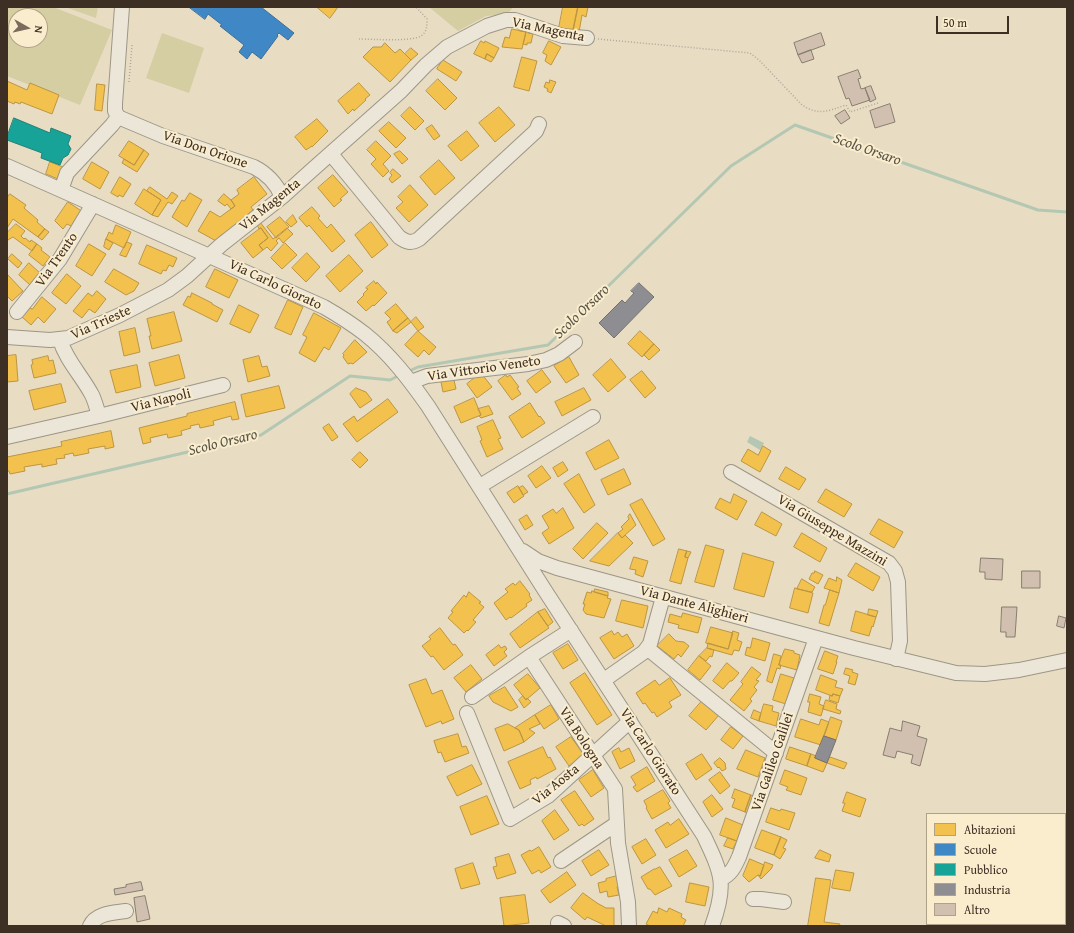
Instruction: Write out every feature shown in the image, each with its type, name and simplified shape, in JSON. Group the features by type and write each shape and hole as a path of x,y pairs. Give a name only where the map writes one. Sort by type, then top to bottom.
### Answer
{"street":[{"path":"61,190 68,173 112,125 118,116 115,111 115,104 122,7"},
{"name":"Via Magenta","path":"205,254 221,244 282,197 401,91 426,65 447,47 487,26 506,20 515,20 563,36 587,38"},
{"name":"Via Don Orione","path":"118,116 163,136 254,167 260,170 273,182 282,197"},
{"path":"331,154 399,237 404,241 414,242 536,131 538,124"},
{"name":"Via Carlo Giorato","path":"7,166 324,307 349,322 378,345 407,377 480,486 570,630 604,680 704,836 716,862 721,879 721,894 718,911 712,926"},
{"name":"Via Trento","path":"17,312 60,259 93,204"},
{"name":"Via Trieste","path":"7,337 60,340 75,335 137,307 168,290 187,276 205,254"},
{"path":"60,340 62,346 92,395 99,416"},
{"name":"Via Vittorio Veneto","path":"407,377 520,365 546,360 559,354 575,342"},
{"name":"Via Napoli","path":"7,437 223,385"},
{"path":"480,486 593,417"},
{"name":"Via Giuseppe Mazzini","path":"731,472 889,562 895,572 898,582 900,641 896,659"},
{"name":"Via Dante Alighieri","path":"514,541 527,554 538,561 558,568 881,656 956,673 985,674 1019,670 1067,660"},
{"name":"Via Carlo Giorato","path":"538,561 540,577 544,589"},
{"path":"544,589 547,574 552,569 558,568"},
{"path":"604,680 647,648 652,639 663,597"},
{"path":"472,697 570,630"},
{"name":"Via Galileo Galilei","path":"721,879 734,870 816,638"},
{"path":"647,648 776,753"},
{"name":"Via Bologna","path":"529,657 615,789 616,824 628,902 629,926"},
{"name":"Via Aosta","path":"467,713 510,819 548,796 592,754 630,721"},
{"path":"561,861 616,824"},
{"path":"753,899 784,902"},
{"path":"90,926 96,918 102,915 126,911"}],"path":[{"path":"359,39 414,39 420,36 425,33 427,28 427,19 416,7"},
{"path":"130,82 133,38"},
{"name":"Via Magenta","path":"587,38 746,52 759,60 793,96 809,109 817,112 846,105 850,112 878,102"}],"shaded area":[{"path":"7,7 53,7 112,30 80,105 7,76"},
{"path":"65,7 98,7 96,18"},
{"path":"429,7 513,7 508,14 486,16 458,31"},
{"path":"162,33 204,48 189,93 146,78"},
{"path":"750,436 764,443 760,450 747,442"}],"building: Abitazioni":[{"path":"317,7 338,7 330,18"},
{"path":"563,7 578,7 573,31 559,28"},
{"path":"578,7 588,7 586,17 582,15 579,32 573,31"},
{"path":"522,26 529,28 528,33 533,34 531,43 527,43 527,45 523,44 526,32 520,31"},
{"path":"512,29 526,32 522,49 502,47 505,37 509,38"},
{"path":"481,41 484,43 485,41 499,48 494,58 487,54 485,59 474,54"},
{"path":"549,41 561,47 551,65 545,61 547,55 543,53"},
{"path":"385,43 395,53 400,49 411,60 390,82 363,57 373,47 381,47"},
{"path":"411,48 418,54 411,60 405,54"},
{"path":"487,54 494,58 491,62 485,59"},
{"path":"522,57 537,61 529,91 514,87"},
{"path":"443,60 462,72 456,81 437,69"},
{"path":"438,79 457,98 445,110 426,91"},
{"path":"550,80 556,82 551,93 544,87 546,82 549,83"},
{"path":"7,81 27,90 30,83 59,95 52,114 21,102 20,104 15,102 14,104 7,101"},
{"path":"359,83 370,95 354,111 353,109 348,114 338,101"},
{"path":"97,84 105,85 102,111 95,110"},
{"path":"410,107 424,121 415,130 401,116"},
{"path":"499,107 515,125 495,142 479,123"},
{"path":"317,119 328,131 312,147 306,150 295,137"},
{"path":"389,122 406,138 396,148 379,131"},
{"path":"432,125 440,136 434,140 426,129"},
{"path":"467,131 479,146 461,161 448,146"},
{"path":"129,141 144,150 134,165 119,156"},
{"path":"376,141 391,156 383,164 389,171 383,177 371,164 376,159 367,150"},
{"path":"144,150 149,154 137,172 122,163 124,159 134,165"},
{"path":"400,151 408,159 402,164 394,154"},
{"path":"439,160 455,178 435,195 420,177"},
{"path":"50,162 63,167 58,179 46,174"},
{"path":"92,162 109,172 100,189 83,179"},
{"path":"393,169 401,176 392,183 389,179 392,175 390,173"},
{"path":"333,175 348,192 334,207 318,188"},
{"path":"120,177 131,184 123,197 119,195 118,197 111,193"},
{"path":"254,177 267,194 251,207 253,210 223,236 221,235 216,241 198,231 210,211 220,217 235,206 231,200 239,194 237,190"},
{"path":"410,185 428,205 409,222 396,208 403,202 398,197"},
{"path":"150,187 167,199 172,192 178,196 172,204 168,202 158,217 152,215 161,200 147,191"},
{"path":"144,189 161,200 152,215 135,204"},
{"path":"190,193 202,200 187,227 172,217 182,200 184,201"},
{"path":"10,194 26,205 24,208 38,220 37,222 45,229 38,237 13,219 7,228 7,198"},
{"path":"224,194 235,206 231,209 227,204 225,206 218,201"},
{"path":"68,202 83,212 73,227 67,224 63,229 55,221"},
{"path":"312,207 320,216 318,218 327,228 331,224 345,241 332,252 309,225 307,227 299,218"},
{"path":"293,215 297,222 291,227 286,222"},
{"path":"280,217 289,227 276,238 267,227"},
{"path":"260,222 273,239 287,228 293,234 283,243 279,238 276,241 278,243 271,251 267,247 263,250 259,245 268,238 261,228 259,229 257,224"},
{"path":"371,222 388,245 372,258 355,235"},
{"path":"16,224 25,231 21,236 24,239 25,238 30,242 31,240 37,244 32,251 13,237 8,240 7,239 7,233"},
{"path":"116,225 131,232 124,248 106,239 109,232 112,234"},
{"path":"261,228 268,238 259,245 263,250 253,258 241,243"},
{"path":"45,229 49,232 42,240 38,237"},
{"path":"106,239 113,243 109,250 104,247"},
{"path":"127,242 132,244 126,257 120,255"},
{"path":"285,243 297,255 282,269 271,258"},
{"path":"37,244 42,248 41,250 50,257 43,266 29,255"},
{"path":"89,244 106,254 92,276 76,266"},
{"path":"147,245 177,258 173,267 169,265 166,271 163,270 161,274 139,264"},
{"path":"307,253 320,267 306,282 292,268"},
{"path":"12,254 22,263 18,268 8,259"},
{"path":"349,255 363,271 340,292 326,276"},
{"path":"29,263 40,273 30,285 19,275"},
{"path":"114,269 139,283 134,291 126,295 105,282"},
{"path":"215,269 238,280 229,298 206,287"},
{"path":"7,274 23,291 12,301 7,296"},
{"path":"67,274 81,286 66,304 52,293"},
{"path":"374,281 376,284 377,282 387,293 374,306 373,305 366,311 357,302 368,289 366,288"},
{"path":"97,291 106,299 95,313 89,309 82,318 73,311 88,293 92,296"},
{"path":"192,293 223,310 217,322 183,305 188,296 190,297"},
{"path":"42,297 56,309 44,323 38,317 31,325 22,317 30,308 32,309"},
{"path":"288,300 303,307 291,335 275,328"},
{"path":"396,304 408,318 393,331 387,322 391,319 385,313"},
{"path":"239,305 259,315 250,333 230,324"},
{"path":"174,312 182,341 152,349 147,319"},
{"path":"314,313 341,328 329,350 324,347 315,362 299,353 307,337 303,335"},
{"path":"416,317 424,327 418,331 411,322"},
{"path":"408,318 411,322 397,333 393,331"},
{"path":"135,328 140,352 124,356 119,332"},
{"path":"418,331 436,347 429,355 424,350 418,357 405,345"},
{"path":"640,331 654,344 642,357 628,344"},
{"path":"355,340 367,352 353,364 348,364 343,357 343,354"},
{"path":"654,344 660,350 649,360 644,355"},
{"path":"16,355 18,381 7,382 7,356"},
{"path":"179,355 185,378 155,386 149,363"},
{"path":"48,356 49,361 53,360 56,373 34,378 31,365 33,364 32,360"},
{"path":"259,356 262,367 267,366 270,376 248,382 243,360"},
{"path":"569,357 579,375 566,383 554,366"},
{"path":"611,359 626,377 608,392 593,375"},
{"path":"137,365 141,387 116,393 110,371"},
{"path":"542,370 551,382 536,393 527,381"},
{"path":"642,371 656,388 645,398 630,380"},
{"path":"481,373 492,387 477,398 467,384"},
{"path":"506,375 507,377 510,375 519,387 517,388 521,394 512,400 498,381"},
{"path":"454,380 456,389 443,392 441,382"},
{"path":"61,384 66,402 34,410 29,391"},
{"path":"279,386 285,408 246,417 241,395"},
{"path":"356,388 366,392 372,400 360,408 350,394"},
{"path":"584,388 591,400 562,416 555,402"},
{"path":"474,398 481,415 461,423 454,407"},
{"path":"388,399 398,412 357,442 343,424 354,416 357,421"},
{"path":"235,402 239,419 232,420 231,416 213,421 214,425 200,428 199,424 190,426 191,428 181,431 182,435 168,438 167,434 150,438 151,442 143,444 139,428"},
{"path":"530,403 545,423 522,438 509,417"},
{"path":"489,406 493,414 481,418 479,416 481,415 478,409"},
{"path":"493,420 501,438 498,439 503,449 487,457 480,441 482,440 477,427"},
{"path":"329,424 338,437 332,441 323,428"},
{"path":"111,431 114,447 105,449 105,446 88,449 89,453 74,456 73,453 64,455 65,458 56,459 57,464 42,467 42,464 24,467 25,471 10,474 9,471 7,471 7,457 62,446 61,442"},
{"path":"609,440 619,458 595,470 586,453"},
{"path":"763,446 771,451 760,472 741,461 748,449 758,455"},
{"path":"360,452 368,460 360,468 352,460"},
{"path":"563,462 568,470 558,477 553,468"},
{"path":"542,466 551,478 536,488 528,476"},
{"path":"786,467 806,479 799,490 779,479"},
{"path":"624,469 631,484 608,495 601,480"},
{"path":"579,474 595,505 584,513 564,484"},
{"path":"518,486 524,496 514,503 507,493"},
{"path":"523,486 528,492 523,495 519,488"},
{"path":"826,489 852,504 844,517 818,502"},
{"path":"734,494 747,501 737,520 715,508 720,498 730,503"},
{"path":"642,499 665,539 653,546 630,505"},
{"path":"563,508 574,528 549,544 542,533 549,528 542,516 553,509 556,513"},
{"path":"762,512 782,524 776,536 755,525"},
{"path":"630,514 636,525 622,538 618,533 623,529 621,527 629,519 628,517"},
{"path":"527,515 533,525 525,530 519,520"},
{"path":"879,519 903,532 894,548 870,534"},
{"path":"597,523 608,533 583,559 573,549"},
{"path":"618,533 622,538 625,535 633,543 609,566 590,561"},
{"path":"802,533 827,548 820,562 794,547"},
{"path":"706,545 724,550 714,587 695,582"},
{"path":"679,549 687,551 685,557 688,558 681,584 670,581"},
{"path":"687,551 691,552 688,558 685,557"},
{"path":"743,553 774,562 764,597 734,589"},
{"path":"634,557 648,561 643,577 635,574 636,570 630,569"},
{"path":"856,563 880,577 873,591 848,576"},
{"path":"815,571 823,575 818,584 809,579"},
{"path":"837,577 842,580 839,593 824,588 829,578 836,581"},
{"path":"802,579 815,587 812,592 797,589"},
{"path":"520,581 530,594 529,595 532,600 526,604 527,606 506,620 494,603 508,592 505,589 513,583 515,585"},
{"path":"795,588 813,593 808,613 790,608"},
{"path":"595,589 608,592 608,596 594,592"},
{"path":"830,590 839,593 829,626 819,623"},
{"path":"592,591 608,596 607,598 611,599 604,618 586,614 583,610 585,604 583,604 587,592 591,593"},
{"path":"469,592 481,602 479,603 484,607 473,620 476,622 468,631 467,630 464,633 448,618 453,612 451,611 464,595 466,597"},
{"path":"622,600 648,606 643,628 616,621"},
{"path":"545,609 553,622 548,626 538,612"},
{"path":"869,609 878,611 876,617 868,615"},
{"path":"856,611 876,617 869,636 851,631"},
{"path":"538,612 549,628 520,648 510,634"},
{"path":"683,613 702,618 698,633 678,628 679,625 668,622 670,614 681,617"},
{"path":"711,627 733,633 728,649 706,643"},
{"path":"440,628 463,655 444,670 433,656 431,657 422,646 431,639 429,637"},
{"path":"612,631 614,635 618,632 622,637 627,634 634,646 614,659 600,638"},
{"path":"733,631 739,633 737,640 742,642 739,651 734,650 732,655 707,648 708,643 728,649"},
{"path":"669,634 676,641 684,642 689,646 681,657 678,654 674,659 657,646"},
{"path":"753,638 770,643 765,661 745,655 747,647 750,648"},
{"path":"568,644 578,660 563,669 553,653"},
{"path":"499,645 501,648 505,646 507,649 504,652 507,656 494,666 486,655"},
{"path":"707,648 714,650 712,657 710,656 706,661 699,656"},
{"path":"785,649 794,651 794,653 800,655 797,670 779,665"},
{"path":"825,651 838,656 833,674 818,669"},
{"path":"774,654 781,656 779,665 781,665 780,669 777,668 772,683 767,681"},
{"path":"699,656 711,666 700,680 688,670"},
{"path":"727,663 739,673 723,689 713,681"},
{"path":"471,665 482,679 466,692 454,678"},
{"path":"752,667 761,674 756,680 759,681 754,687 757,690 750,699 752,701 744,711 730,700 743,684 741,682"},
{"path":"846,668 853,670 852,672 858,674 855,685 848,683 850,676 844,674"},
{"path":"585,673 612,715 597,725 570,683"},
{"path":"528,674 540,688 526,700 514,685"},
{"path":"781,674 794,678 786,704 773,700"},
{"path":"821,675 837,681 835,687 843,689 840,696 833,694 832,696 816,690"},
{"path":"670,678 681,695 669,702 672,707 657,717 645,703 643,704 636,693 655,680 659,685"},
{"path":"426,679 432,694 442,690 454,719 442,724 441,721 426,727 409,685"},
{"path":"505,687 518,707 511,711 493,702 489,696"},
{"path":"810,694 821,697 819,704 824,706 821,716 808,712"},
{"path":"833,694 840,696 838,703 829,700 830,695 832,696"},
{"path":"523,696 526,700 527,698 531,702 524,708 519,700"},
{"path":"826,700 837,704 836,709 841,711 840,714 823,709"},
{"path":"702,701 719,715 706,730 689,716"},
{"path":"764,704 773,706 772,711 779,713 776,726 759,721"},
{"path":"551,705 559,719 544,729 535,715"},
{"path":"754,710 761,713 759,721 751,718"},
{"path":"535,715 540,724 529,729 535,733 524,742 519,730 515,728"},
{"path":"831,717 842,721 836,740 824,736"},
{"path":"801,719 819,725 821,719 829,722 821,745 795,737"},
{"path":"508,724 519,730 524,742 504,751 495,729"},
{"path":"731,727 743,736 733,749 721,740"},
{"path":"458,734 462,747 466,746 469,753 445,762 441,752 438,753 434,741"},
{"path":"571,737 584,755 569,766 556,747"},
{"path":"543,747 548,758 550,757 556,769 537,779 536,777 530,780 531,784 520,789 508,762"},
{"path":"790,747 811,754 807,766 786,759"},
{"path":"619,748 621,752 629,748 635,761 620,769 612,752"},
{"path":"746,750 765,758 758,777 737,769"},
{"path":"702,754 712,769 696,780 686,764"},
{"path":"811,754 816,756 815,758 827,763 823,772 807,766"},
{"path":"830,757 847,763 844,769 827,763"},
{"path":"720,758 725,763 726,769 722,771 714,763"},
{"path":"472,765 482,784 457,796 447,777"},
{"path":"647,767 655,781 637,792 633,787 636,785 631,777"},
{"path":"593,770 604,788 591,797 579,780"},
{"path":"785,770 807,778 801,795 786,790 788,787 780,784"},
{"path":"720,772 730,786 720,794 709,780"},
{"path":"735,789 751,795 745,812 732,807 735,799 732,798"},
{"path":"663,790 670,801 668,803 671,808 652,819 644,801"},
{"path":"575,791 594,819 584,826 582,824 579,826 561,800"},
{"path":"847,792 866,799 860,817 842,811"},
{"path":"712,795 723,809 712,817 703,802"},
{"path":"751,795 754,796 750,805 752,806 749,814 745,812"},
{"path":"487,796 499,824 471,835 460,807"},
{"path":"771,808 795,813 789,830 766,822"},
{"path":"555,810 569,830 554,840 542,821"},
{"path":"726,818 743,825 737,841 720,835"},
{"path":"679,819 689,834 666,848 655,830 668,822 670,825"},
{"path":"762,830 781,837 774,855 755,848"},
{"path":"781,837 787,840 783,848 786,849 780,859 774,855"},
{"path":"728,838 737,841 733,849 724,846"},
{"path":"646,839 656,855 642,864 632,847"},
{"path":"539,847 551,867 541,873 539,870 532,874 521,855"},
{"path":"599,850 609,865 591,876 582,861"},
{"path":"687,850 697,866 679,877 669,860"},
{"path":"820,850 831,855 829,862 815,858"},
{"path":"509,854 516,873 497,879 493,867 497,866 495,858"},
{"path":"750,859 764,865 760,876 758,875 749,882 743,876"},
{"path":"765,862 773,865 761,879 758,875 760,876"},
{"path":"473,863 480,884 461,889 455,869"},
{"path":"660,867 672,886 655,895 650,889 648,889 641,877"},
{"path":"836,870 854,873 850,891 832,888"},
{"path":"567,872 576,885 550,903 541,891"},
{"path":"617,876 620,886 617,887 619,895 608,897 607,891 600,893 598,883"},
{"path":"816,878 831,880 824,922 840,924 839,926 808,926"},
{"path":"690,883 709,887 705,906 686,902"},
{"path":"583,893 606,908 614,908 614,926 606,926 587,917 585,920 571,908"},
{"path":"525,895 529,923 504,926 500,898"},
{"path":"659,908 667,912 669,908 682,914 681,917 686,920 683,926 650,926 646,924 653,911 657,913"}],"building: Scuole":[{"path":"189,7 261,7 294,33 288,40 279,33 261,59 252,52 247,59 239,52 244,45 220,26 222,25 208,14 205,19"}],"building: Pubblico":[{"path":"14,118 50,133 51,128 71,136 68,144 71,149 68,155 63,158 60,165 41,158 42,153 7,140"}],"building: Industria":[{"path":"639,283 654,297 614,338 599,323 622,300 625,303 634,293 631,291"},
{"path":"824,736 836,740 827,763 815,758"}],"building: Altro":[{"path":"821,33 825,45 798,55 794,43"},
{"path":"811,50 814,59 802,63 798,55"},
{"path":"858,70 861,78 858,79 861,89 865,88 870,100 852,106 849,98 846,99 838,77"},
{"path":"871,86 876,99 870,102 865,88"},
{"path":"890,104 895,122 875,128 870,111"},
{"path":"845,110 850,118 841,124 835,116"},
{"path":"981,558 1003,559 1002,580 985,579 985,572 980,572"},
{"path":"1022,571 1040,571 1040,588 1022,588"},
{"path":"1002,607 1017,607 1015,637 1006,637 1006,632 1001,632"},
{"path":"1059,616 1066,618 1064,628 1057,626"},
{"path":"903,721 920,726 917,736 927,739 920,766 911,763 913,755 897,751 895,758 883,755 890,728 901,731"},
{"path":"141,882 143,890 115,895 114,889"},
{"path":"145,896 150,919 137,922 134,898"}],"waterway":[{"name":"Scolo Orsaro","path":"407,372 418,367 548,345 731,166 795,125 1038,210 1067,212"},
{"name":"Scolo Orsaro","path":"7,494 261,435 350,376 390,380 400,375"}]}
